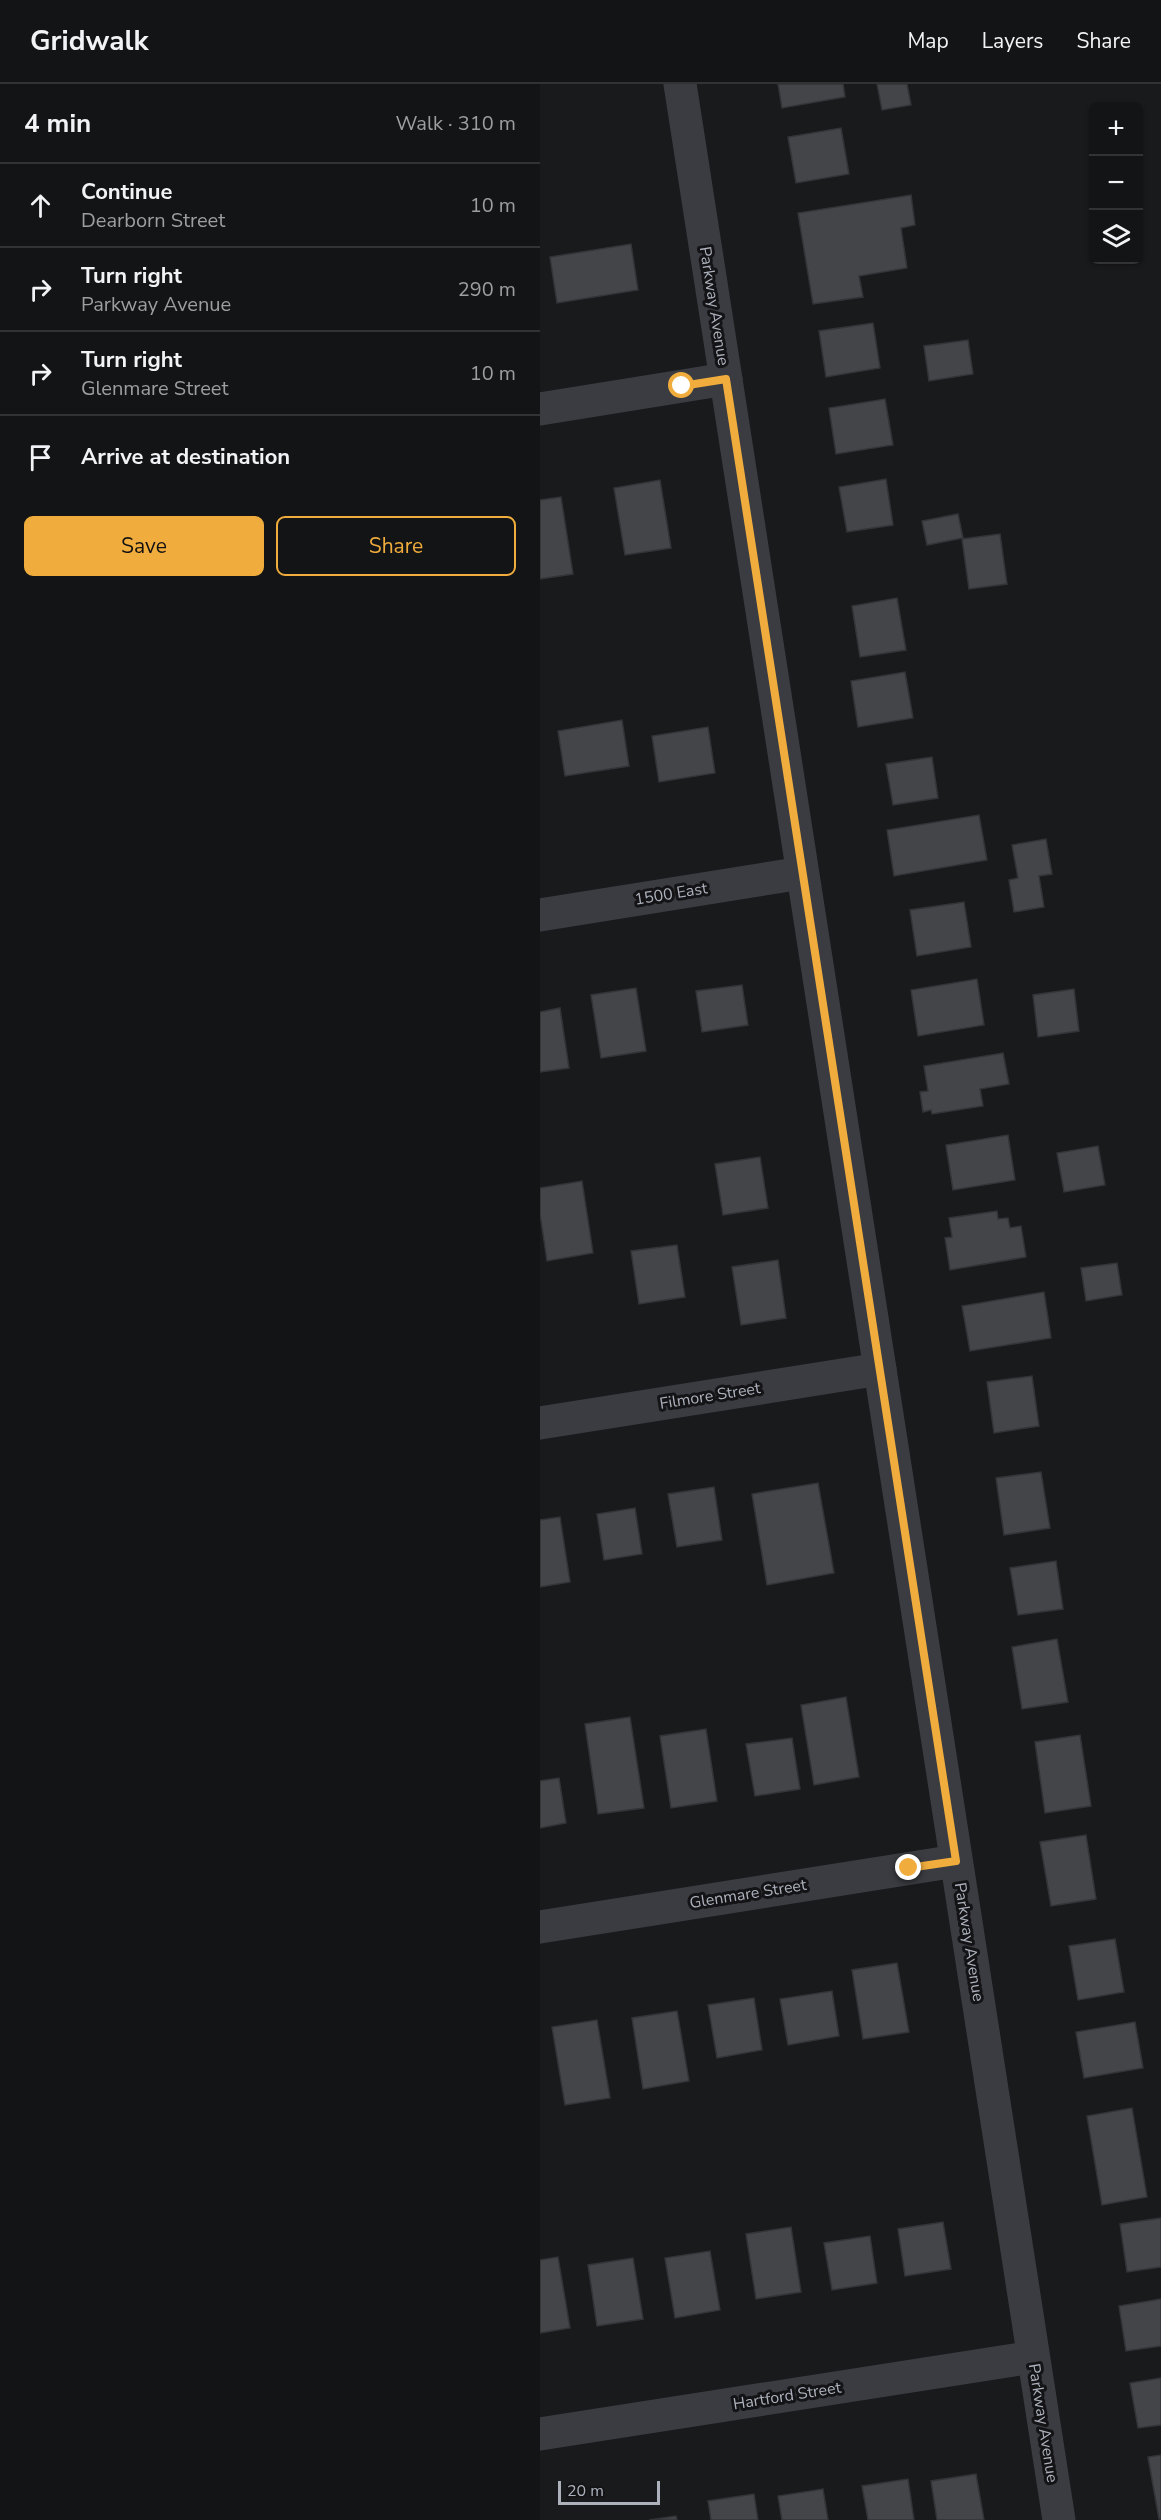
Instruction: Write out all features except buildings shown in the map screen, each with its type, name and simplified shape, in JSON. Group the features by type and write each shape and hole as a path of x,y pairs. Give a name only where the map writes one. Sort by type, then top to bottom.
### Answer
{"street":[{"name":"Parkway Avenue","path":"680,84 1059,2520"},
{"path":"540,409 726,379"},
{"name":"1500 East","path":"540,915 802,873"},
{"name":"Filmore Street","path":"540,1423 880,1369"},
{"name":"Glenmare Street","path":"540,1927 956,1861"},
{"name":"Hartford Street","path":"540,2434 1033,2357"}],"route":[{"path":"682,386 726,379 956,1861 909,1868"}]}
